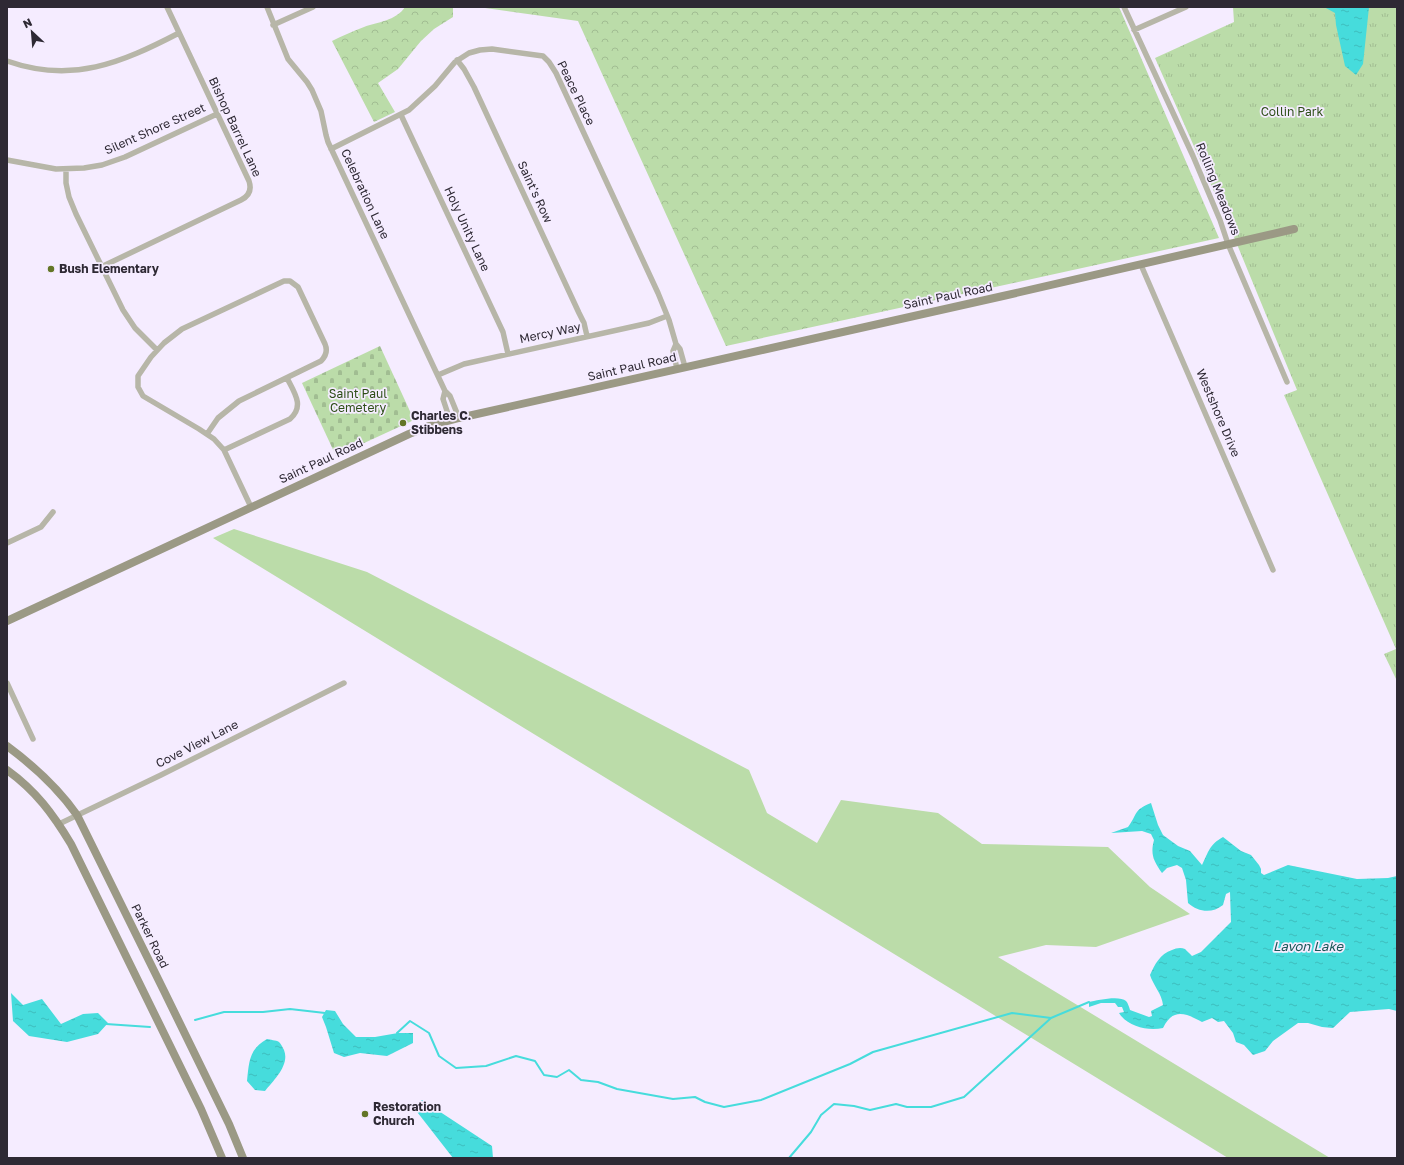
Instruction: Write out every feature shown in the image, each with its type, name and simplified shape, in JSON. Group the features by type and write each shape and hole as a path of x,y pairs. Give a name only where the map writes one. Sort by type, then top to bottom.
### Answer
{"street":[{"name":"Bishop Barrel Lane","path":"101,267 242,200 250,190 249,181 167,7"},
{"name":"Celebration Lane","path":"267,7 288,59 312,90 321,111 326,135 331,149 445,391 450,396 459,418"},
{"path":"273,25 313,7"},
{"name":"Rolling Meadows","path":"1124,7 1193,156 1220,220 1228,244 1287,382"},
{"path":"1134,30 1186,7"},
{"path":"7,61 24,67 45,71 83,70 109,65 180,33"},
{"name":"Peace Place","path":"331,149 401,115 425,97 457,60 476,51 492,48 538,55 547,59 556,73 660,296 676,344 673,351 681,368"},
{"name":"Saint's Row","path":"457,60 474,87 584,323 587,336"},
{"name":"Silent Shore Street","path":"7,160 56,169 84,168 102,165 125,157 217,114"},
{"name":"Holy Unity Lane","path":"401,115 503,332 508,354"},
{"path":"66,169 66,183 69,197 101,267 123,310 135,328 157,350"},
{"name":"Saint Paul Road","path":"7,621 408,434 450,420 1141,265 1294,229"},
{"name":"Westshore Drive","path":"1141,265 1273,570"},
{"path":"207,434 218,418 234,404 321,361 326,355 327,352 325,344 298,287 290,281 284,281 182,329 157,350 138,376 137,382 143,396 207,434 224,450 251,507"},
{"name":"Mercy Way","path":"438,375 464,364 649,323 667,316"},
{"path":"224,450 290,419 294,415 298,405 287,378"},
{"name":"Celebration Lane","path":"445,391 444,399 450,420"},
{"path":"7,543 41,527 53,512"},
{"path":"7,683 33,739"},
{"name":"Cove View Lane","path":"59,824 161,775 344,683"},
{"name":"Parker Road","path":"7,746 50,782 66,798 77,815 229,1124 243,1158"},
{"path":"7,770 32,790 49,810 76,852 201,1109 222,1158"}],"green space":[{"path":"405,7 453,7 453,17 434,29 421,41 398,69 378,83 395,112 374,122 332,41 369,25 392,18 401,12"},
{"path":"478,7 1119,7 1219,238 726,346 578,21"},
{"name":"Collin Park","path":"1233,7 1397,7 1397,681 1384,654 1396,649 1284,395 1297,390 1234,237 1155,58 1234,22"},
{"name":"Saint Paul Cemetery","path":"380,346 414,420 336,456 302,383"},
{"path":"234,529 367,572 749,770 767,813 817,843 841,800 938,813 982,844 1108,847 1150,887 1190,914 1096,947 1046,945 998,957 1330,1158 1228,1158 213,538"}],"water":[{"path":"1324,7 1369,7 1363,64 1356,75 1345,66 1336,25 1335,13"},
{"name":"Lavon Lake","path":"1151,803 1163,835 1178,846 1190,851 1202,865 1212,846 1223,837 1241,851 1251,855 1259,865 1261,873 1264,875 1288,865 1357,879 1388,878 1397,876 1397,1011 1389,1009 1350,1012 1333,1028 1308,1023 1298,1023 1273,1041 1265,1051 1253,1055 1244,1045 1236,1042 1233,1033 1224,1021 1218,1022 1212,1018 1202,1022 1181,1014 1171,1017 1163,1028 1151,1029 1139,1027 1128,1022 1119,1013 1124,1012 1122,1007 1118,1007 1115,1003 1101,1003 1089,1007 1089,1002 1108,998 1119,998 1126,1001 1130,1010 1149,1017 1152,1016 1151,1011 1163,1005 1161,997 1150,975 1158,960 1164,954 1177,948 1185,949 1192,956 1201,952 1231,922 1230,892 1226,894 1223,905 1219,908 1205,911 1196,908 1188,903 1186,880 1182,868 1177,865 1167,868 1162,873 1157,865 1152,850 1154,840 1151,834 1142,831 1111,833 1128,827 1138,810"},
{"path":"11,993 23,1005 42,999 61,1024 83,1014 98,1013 108,1023 98,1034 67,1042 29,1036 13,1021"},
{"path":"326,1010 335,1011 343,1024 356,1037 375,1037 398,1033 413,1033 413,1043 387,1056 360,1053 344,1057 334,1053 322,1017"},
{"path":"267,1039 280,1043 284,1050 285,1061 277,1077 265,1091 255,1090 247,1081 249,1062 253,1052"},
{"path":"422,1100 492,1146 493,1158 453,1158 414,1108"}],"waterway":[{"path":"789,1158 811,1132 821,1115 834,1104 854,1106 870,1110 896,1104 907,1107 931,1107 964,1097 1051,1018 1089,1002"},
{"path":"195,1020 224,1012 263,1012 290,1009 325,1014"},
{"path":"397,1033 410,1021 429,1033 439,1056 456,1068 486,1066 516,1056 535,1061 544,1075 557,1077 569,1070 581,1080 598,1082 617,1089 673,1099 695,1097 705,1102 724,1107 761,1100 850,1064 873,1052 1012,1013 1051,1018"},
{"path":"106,1024 150,1027"}],"place":[{"name":"Bush Elementary","path":"51,269"},
{"name":"Charles C. Stibbens","path":"403,423"},
{"name":"Restoration Church","path":"365,1114"}]}
